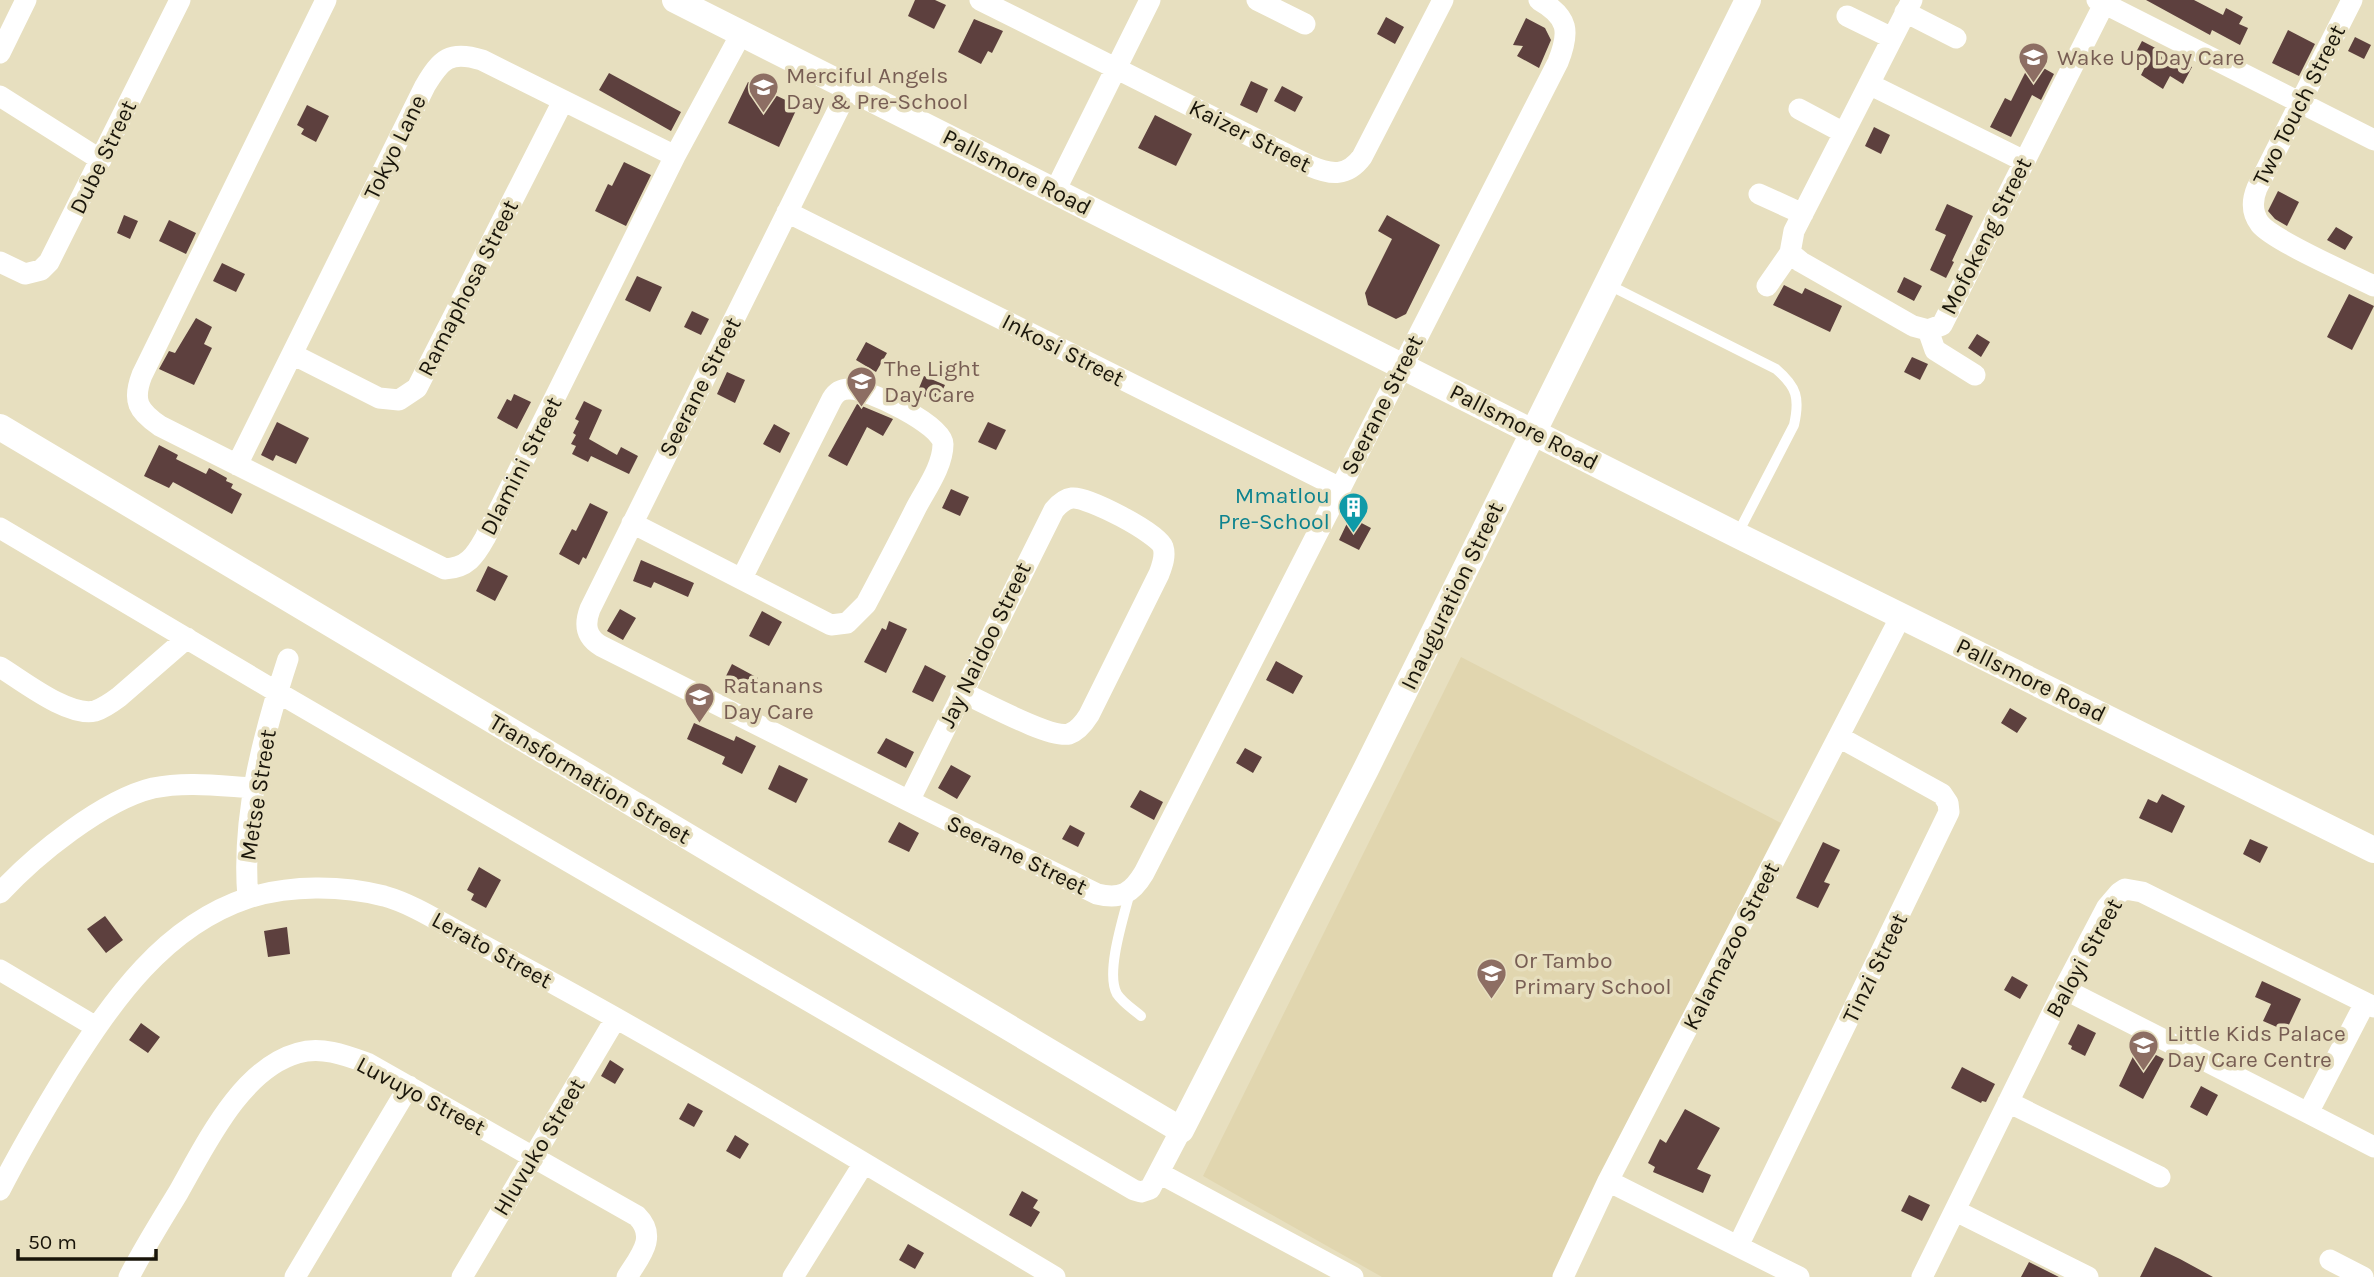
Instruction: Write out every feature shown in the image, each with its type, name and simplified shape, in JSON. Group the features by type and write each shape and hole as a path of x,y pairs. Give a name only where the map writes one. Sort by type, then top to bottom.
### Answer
{"street":[{"path":"0,53 26,0"},
{"name":"Dube Street","path":"0,262 25,274 35,273 45,267 53,256 180,0"},
{"name":"Dlamini Street","path":"326,0 142,375 137,395 138,404 150,419 160,426 436,565 454,568 468,563 485,538 675,156 741,34"},
{"name":"Pallsmore Road","path":"675,0 1737,534 2374,850"},
{"name":"Kaizer Street","path":"980,0 1310,166 1331,174 1356,166 1362,157 1443,0"},
{"path":"1055,191 1150,0"},
{"path":"1258,0 1306,24"},
{"name":"Seerane Street","path":"849,88 632,523 588,616 586,627 591,638 601,646 909,802 1097,894 1121,896 1130,892 1144,873 1563,49 1563,19 1539,0"},
{"name":"Inauguration Street","path":"1155,1181 1366,769 1748,0"},
{"name":"Two Touch Street","path":"2352,0 2257,188 2253,211 2260,224 2275,236 2374,286"},
{"path":"2100,2 2374,140"},
{"name":"Mofokeng Street","path":"1790,253 1801,262 1913,326 1928,330 1937,328 1947,316 2100,2"},
{"path":"1767,286 1790,253 1794,231 1909,6 1956,38"},
{"path":"1847,16 1892,38"},
{"name":"Tokyo Lane","path":"237,465 425,86 439,64 447,58 470,56 482,60 675,156"},
{"path":"1869,84 2024,161"},
{"path":"0,96 101,160"},
{"name":"Ramaphosa Street","path":"292,354 379,398 399,400 417,388 562,100"},
{"path":"1799,109 1844,133"},
{"path":"1759,194 1803,214"},
{"name":"Inkosi Street","path":"787,212 1339,488"},
{"path":"1928,330 1935,350 1975,375"},
{"path":"632,523 831,625 839,625 854,618 866,604 936,470 943,445 939,432 868,393 850,388 839,391 832,399 742,578"},
{"name":"Transformation Street","path":"0,427 1181,1130"},
{"name":"Jay Naidoo Street","path":"909,802 961,692 1048,518 1060,503 1073,498 1086,500 1146,530 1160,541 1164,552 1159,574 1089,715 1084,723 1071,733 1053,733 961,692"},
{"path":"0,528 1134,1190 1141,1192 1155,1181 1353,1277"},
{"name":"Kalamazoo Street","path":"1563,1277 1608,1181 1901,616"},
{"path":"0,667 57,701 78,710 92,712 119,697 187,638"},
{"name":"Metse Street","path":"248,898 246,857 254,788 277,692 288,659"},
{"name":"Tinzi Street","path":"1738,1246 1949,812 1948,803 1942,794 1839,737"},
{"path":"0,893 24,869 85,821 133,794 181,785 254,788"},
{"name":"Lerato Street","path":"0,1190 37,1121 96,1027 134,978 174,939 215,913 248,898 306,888 364,892 386,897 424,912 616,1018 1055,1277"},
{"name":"Baloyi Street","path":"1922,1277 2064,989 2107,907 2119,893 2133,889 2154,897 2370,1005"},
{"path":"0,970 96,1027"},
{"path":"2064,989 2374,1147"},
{"path":"2308,1113 2370,1005"},
{"name":"Hluvuko Street","path":"462,1277 616,1018"},
{"name":"Luvuyo Street","path":"129,1277 210,1137 241,1094 267,1068 281,1059 301,1052 324,1051 367,1063 628,1210 644,1223 648,1234 627,1277"},
{"path":"295,1277 409,1086"},
{"path":"2008,1102 2160,1177"},
{"path":"793,1277 864,1163"},
{"path":"1608,1181 1738,1246 1787,1274"},
{"path":"1956,1211 2088,1277"},
{"path":"2330,1260 2363,1277"}],"lane":[{"path":"1608,284 1776,369 1789,381 1796,393 1798,408 1794,425 1737,534"},
{"path":"1130,892 1115,957 1114,981 1115,992 1141,1016"}],"shaded area":[{"name":"Or Tambo Primary School","path":"1461,657 1781,823 1553,1277 1382,1277 1203,1176"}],"building":[{"path":"915,0 935,0 946,5 934,29 908,16"},
{"path":"2146,0 2194,0 2223,15 2226,8 2243,17 2239,24 2248,28 2240,45 2212,30 2210,35"},
{"path":"1386,17 1404,27 1395,44 1377,34"},
{"path":"1526,18 1545,28 1551,40 1539,68 1517,56 1523,46 1513,45"},
{"path":"974,19 1003,31 992,53 988,51 981,64 958,52"},
{"path":"2288,30 2315,44 2299,76 2272,63"},
{"path":"2355,37 2371,45 2364,59 2348,51"},
{"path":"2142,41 2192,67 2183,84 2170,76 2163,89 2141,75 2146,65 2133,58"},
{"path":"2031,61 2054,74 2041,100 2032,95 2011,137 1990,127 2005,98 2011,101"},
{"path":"609,73 681,112 671,131 599,90"},
{"path":"1251,81 1268,89 1257,113 1240,105"},
{"name":"Merciful Angels Day & Pre-School","path":"748,82 798,106 779,147 728,123"},
{"path":"1282,86 1303,97 1295,112 1274,101"},
{"path":"307,105 329,116 316,142 301,134 304,129 297,125"},
{"path":"1155,115 1192,134 1176,166 1138,148"},
{"path":"1874,127 1890,135 1881,154 1865,146"},
{"path":"624,162 651,175 626,226 595,211 608,184 612,186"},
{"path":"2278,191 2299,202 2287,226 2268,211"},
{"path":"1947,204 1973,216 1946,278 1930,270 1946,235 1935,230"},
{"path":"124,215 138,221 130,239 117,233"},
{"path":"1387,215 1440,245 1406,314 1396,319 1368,305 1365,293 1392,239 1378,231"},
{"path":"169,220 196,233 186,254 159,241"},
{"path":"2336,227 2353,237 2345,250 2327,240"},
{"path":"222,263 245,274 236,292 213,281"},
{"path":"637,276 662,287 650,312 625,300"},
{"path":"1904,277 1922,286 1914,301 1897,292"},
{"path":"1784,285 1802,294 1805,288 1842,306 1830,332 1773,305"},
{"path":"2349,294 2374,306 2352,350 2327,337"},
{"path":"692,311 709,319 701,335 684,327"},
{"path":"196,318 212,327 204,344 212,348 194,385 159,369 169,351 175,353"},
{"path":"1977,334 1990,342 1981,357 1968,348"},
{"path":"866,342 887,353 876,372 856,360"},
{"path":"1912,357 1928,364 1920,380 1904,372"},
{"path":"727,372 745,380 735,403 717,394"},
{"path":"924,376 945,385 937,402 917,393"},
{"path":"514,394 531,402 517,429 497,418 507,399 511,401"},
{"path":"584,401 602,410 589,439 617,455 621,447 638,456 629,474 591,456 588,462 572,454 576,446 571,444 576,435 573,433 579,421 575,419"},
{"path":"857,404 893,419 883,436 867,427 847,466 828,456"},
{"path":"277,422 309,438 296,464 276,455 273,461 261,455"},
{"path":"988,422 1006,430 996,450 978,442"},
{"path":"774,424 790,433 780,453 763,444"},
{"path":"159,445 178,455 176,459 206,474 209,468 227,478 226,481 233,484 231,488 242,494 232,514 173,482 169,488 144,476"},
{"path":"951,489 969,497 960,516 942,508"},
{"path":"590,503 608,512 586,559 583,557 579,565 559,554 572,529 576,531"},
{"name":"Mmatlou Pre-School","path":"1350,517 1371,528 1359,550 1339,540"},
{"path":"641,560 694,583 688,597 654,582 651,588 633,581"},
{"path":"488,566 508,576 495,601 476,591"},
{"path":"620,609 636,618 623,640 607,631"},
{"path":"762,611 782,622 769,646 749,636"},
{"path":"889,621 907,629 886,673 864,662 882,628 886,630"},
{"path":"1276,661 1303,676 1293,694 1266,680"},
{"path":"732,664 758,678 750,693 724,680"},
{"path":"925,665 946,676 933,702 912,692"},
{"path":"2010,708 2027,718 2017,733 2001,723"},
{"path":"694,723 734,741 736,736 756,746 742,774 722,764 725,757 687,739"},
{"path":"886,738 914,752 906,768 877,753"},
{"path":"1245,748 1262,757 1253,773 1236,763"},
{"path":"779,765 808,779 796,803 768,789"},
{"path":"951,765 971,776 957,799 938,788"},
{"path":"1140,790 1163,802 1154,820 1130,807"},
{"path":"2162,794 2185,806 2172,833 2139,818 2148,799 2157,803"},
{"path":"899,822 919,833 909,852 888,842"},
{"path":"1070,825 1085,833 1078,847 1062,839"},
{"path":"2250,839 2268,847 2260,863 2243,854"},
{"path":"1823,842 1840,850 1824,882 1830,884 1818,908 1796,898"},
{"path":"479,867 501,880 486,908 471,900 474,894 467,890"},
{"path":"105,916 123,940 106,953 87,929"},
{"path":"287,927 290,954 268,957 264,931"},
{"path":"2012,976 2028,985 2020,999 2004,990"},
{"path":"2262,981 2301,999 2286,1031 2263,1021 2271,1004 2255,997"},
{"path":"141,1023 160,1037 148,1053 129,1040"},
{"path":"2078,1024 2096,1033 2085,1056 2071,1049 2072,1046 2068,1044"},
{"name":"Little Kids Palace Day Care Centre","path":"2138,1046 2164,1059 2143,1099 2119,1086"},
{"path":"610,1060 624,1069 615,1084 601,1076"},
{"path":"1962,1067 1995,1084 1986,1102 1981,1103 1951,1088"},
{"path":"2201,1086 2218,1095 2207,1116 2190,1107"},
{"path":"688,1103 703,1111 694,1127 679,1119"},
{"path":"1685,1109 1720,1128 1697,1169 1711,1175 1703,1193 1653,1172 1655,1167 1648,1163 1660,1139 1666,1143"},
{"path":"735,1135 749,1144 740,1159 726,1151"},
{"path":"1022,1191 1038,1200 1033,1208 1040,1212 1031,1227 1009,1215"},
{"path":"1909,1195 1930,1205 1922,1221 1901,1211"},
{"path":"908,1244 924,1253 915,1269 899,1260"},
{"path":"2155,1247 2180,1259 2213,1277 2140,1277"},
{"path":"2029,1262 2059,1277 2021,1277"}],"place":[{"name":"Wake Up Day Care","path":"2034,84"},
{"name":"Merciful Angels Day & Pre-School","path":"763,115"},
{"name":"The Light Day Care","path":"861,408"},
{"name":"Mmatlou Pre-School","path":"1353,535"},
{"name":"Ratanans Day Care","path":"700,725"},
{"name":"Or Tambo Primary School","path":"1491,1000"},
{"name":"Little Kids Palace Day Care Centre","path":"2144,1073"}]}
